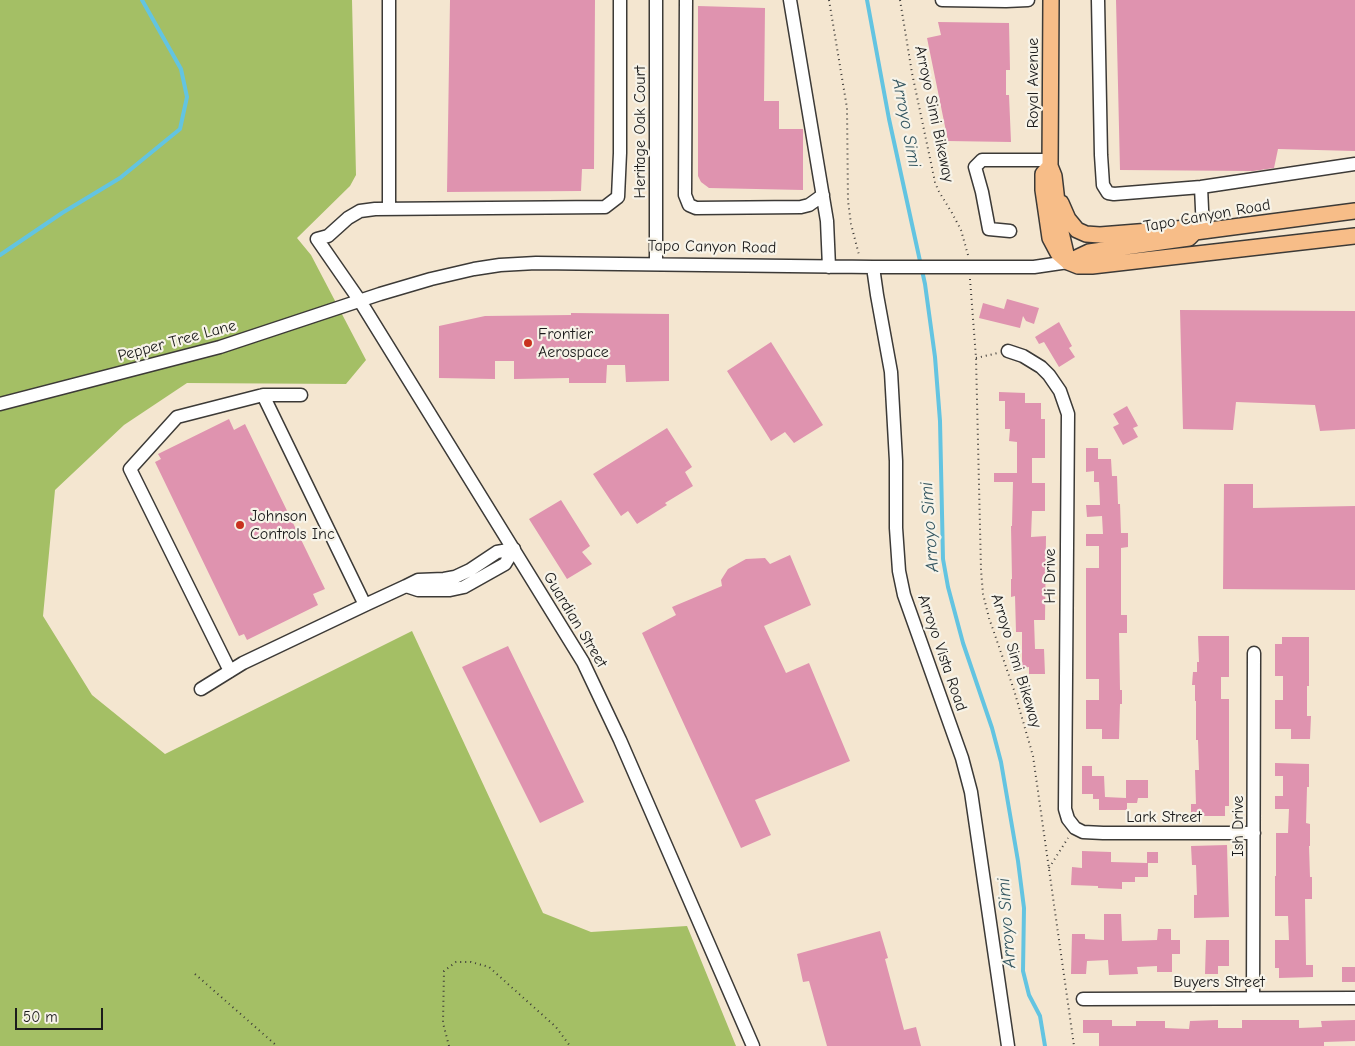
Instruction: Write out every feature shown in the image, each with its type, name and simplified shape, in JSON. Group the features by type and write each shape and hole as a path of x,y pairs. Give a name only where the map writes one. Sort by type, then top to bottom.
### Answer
{"main road":[{"name":"Royal Avenue","path":"1050,0 1050,163 1054,176 1060,228 1068,262"},
{"name":"Royal Avenue","path":"1050,163 1043,174 1043,190 1050,238 1058,253 1068,262"},
{"path":"1056,190 1068,220 1077,230 1086,234 1100,235 1188,228 1199,232"},
{"name":"Tapo Canyon Road","path":"1068,262 1088,252 1189,238 1199,232 1355,211"},
{"name":"Tapo Canyon Road","path":"1068,262 1078,266 1092,266 1355,236"}],"street":[{"path":"389,0 389,208 605,207 618,197 620,153 620,0"},
{"name":"Heritage Oak Court","path":"656,0 656,264"},
{"path":"686,0 685,195 689,205 696,208 801,207 809,205 823,196"},
{"path":"790,0 827,221 829,267"},
{"path":"942,0 1028,0"},
{"path":"1098,0 1101,155 1103,185 1108,193 1201,187 1355,164"},
{"path":"1010,231 988,229 982,192 975,167 982,160 1050,163"},
{"path":"1199,232 1201,187"},
{"name":"Guardian Street","path":"389,208 360,211 348,218 328,236 317,239 360,301 583,662 620,740 753,1046"},
{"name":"Tapo Canyon Road","path":"360,301 431,279 474,269 536,263 829,267 1034,267 1068,262"},
{"name":"Arroyo Vista Road","path":"873,267 876,295 892,372 899,571 904,595 962,758 971,792 1008,1046"},
{"name":"Pepper Tree Lane","path":"0,404 220,347 360,301"},
{"name":"Hi Drive","path":"1008,351 1023,356 1041,367 1049,375 1060,391 1068,414 1065,809 1068,819 1075,828"},
{"path":"230,671 130,469 177,418 263,396 301,395"},
{"path":"263,396 365,605"},
{"path":"201,689 243,663 418,580 444,580 455,577 470,570 497,552 514,549"},
{"name":"Ish Drive","path":"1253,998 1254,653"},
{"name":"Lark Street","path":"1075,828 1084,832 1103,833 1254,833"},
{"name":"Buyers Street","path":"1083,999 1355,998"}],"path":[{"path":"829,0 848,108 848,201 859,267"},
{"name":"Arroyo Simi Bikeway","path":"900,0 912,73 935,182 961,230 968,256"},
{"name":"Arroyo Simi Bikeway","path":"970,280 976,358 983,594 988,618 1014,690 1033,756 1074,1046"},
{"path":"976,358 1008,351"},
{"path":"1049,868 1075,828"},
{"path":"449,1046 444,1024 444,971 456,962 471,962 489,967 556,1027 570,1046"},
{"path":"195,974 277,1046"}],"green space":[{"path":"0,0 352,0 356,175 350,186 297,238 311,255 366,360 346,384 187,383 124,425 55,490 43,616 92,695 165,754 412,631 543,913 591,932 687,926 736,1046 0,1046"}],"building":[{"path":"450,0 595,0 594,169 582,169 581,191 447,192"},
{"path":"1116,0 1355,0 1355,151 1278,149 1274,168 1253,171 1120,170"},
{"path":"698,6 765,8 764,101 779,101 779,129 803,129 803,190 709,188 701,182 698,176"},
{"path":"938,22 1009,23 1010,70 1006,70 1006,95 1009,95 1011,142 948,141 927,38 941,35"},
{"path":"1007,299 1039,308 1034,324 1026,321 1023,316 1020,328 979,318 983,303 1004,309"},
{"path":"1180,310 1355,311 1355,429 1320,431 1315,405 1236,402 1233,430 1183,429"},
{"path":"571,313 669,314 669,381 626,382 625,365 607,365 606,383 569,383 569,378 514,379 514,361 495,361 495,379 439,378 439,326 485,316 571,315"},
{"path":"1059,322 1072,346 1069,348 1075,357 1059,367 1044,342 1039,344 1035,337"},
{"path":"771,342 823,425 794,443 785,432 771,441 727,371"},
{"path":"999,392 1025,393 1025,403 1041,403 1041,419 1045,419 1045,458 1032,458 1032,483 1045,483 1045,511 1032,511 1031,537 1046,536 1045,620 1034,620 1035,649 1044,649 1045,674 1029,674 1029,667 1022,668 1022,632 1016,632 1015,596 1011,597 1013,482 994,482 994,473 1017,473 1017,442 1009,441 1010,429 1005,429 1005,401 999,401"},
{"path":"1127,406 1138,426 1133,428 1138,437 1123,445 1113,427 1119,424 1113,414"},
{"name":"Johnson Controls Inc","path":"229,419 234,430 245,424 325,589 313,594 318,605 247,640 244,634 239,636 155,462 161,459 158,454"},
{"path":"667,428 692,467 685,472 693,486 665,503 667,505 637,524 628,511 621,516 593,474"},
{"path":"1086,448 1098,448 1098,459 1111,459 1112,476 1117,476 1121,533 1128,533 1128,547 1121,548 1121,615 1127,615 1127,633 1119,633 1122,704 1120,704 1119,739 1102,739 1102,729 1086,729 1086,700 1099,700 1099,679 1086,679 1086,568 1099,568 1099,546 1086,546 1086,534 1103,534 1102,516 1087,517 1086,505 1100,505 1099,482 1094,482 1094,471 1086,472"},
{"path":"1224,484 1253,484 1253,508 1355,506 1355,590 1223,589"},
{"path":"561,500 590,546 582,552 592,564 567,579 529,519"},
{"path":"790,555 811,605 764,626 786,673 809,663 850,761 755,800 771,835 741,848 642,633 676,615 672,607 722,586 721,580 728,569 746,559 765,558 770,564"},
{"path":"1198,636 1229,636 1229,677 1221,677 1221,699 1229,699 1229,806 1225,806 1225,816 1191,816 1191,804 1196,804 1195,770 1199,770 1198,740 1196,740 1195,685 1192,685 1193,672 1197,672 1197,662 1199,662"},
{"path":"1282,637 1309,637 1307,716 1311,716 1310,739 1291,739 1291,729 1275,729 1275,700 1283,700 1283,676 1275,676 1275,644 1282,644"},
{"path":"508,646 584,802 540,823 462,667"},
{"path":"1275,763 1309,764 1306,823 1310,824 1309,846 1312,899 1305,899 1306,965 1313,965 1313,977 1279,978 1279,968 1275,968 1275,940 1289,940 1288,916 1275,916 1275,876 1276,833 1288,833 1289,809 1275,809 1275,796 1283,796 1283,776 1275,776"},
{"path":"1082,766 1092,766 1092,776 1104,776 1105,797 1126,798 1126,780 1148,780 1148,798 1138,798 1137,803 1127,803 1127,810 1099,810 1099,799 1093,799 1093,794 1082,794"},
{"path":"1227,845 1229,917 1194,918 1194,895 1197,895 1196,865 1192,865 1191,846"},
{"path":"1082,851 1111,852 1111,862 1147,863 1147,852 1158,852 1158,863 1148,863 1148,877 1135,877 1135,882 1122,882 1122,889 1071,885 1072,867 1082,868"},
{"path":"1104,914 1121,914 1122,941 1157,940 1158,929 1171,929 1171,940 1180,940 1180,954 1172,954 1172,972 1157,972 1157,966 1137,967 1138,974 1109,975 1108,960 1087,961 1086,974 1071,974 1072,934 1085,934 1085,939 1104,940"},
{"path":"880,931 888,958 885,959 904,1030 916,1027 921,1046 827,1046 809,981 803,982 797,954"},
{"path":"1206,940 1229,940 1229,966 1218,966 1218,974 1205,974"},
{"path":"1342,967 1355,967 1355,982 1342,982"},
{"path":"1083,1020 1112,1020 1112,1026 1136,1026 1136,1021 1165,1021 1165,1028 1189,1029 1190,1021 1218,1020 1218,1028 1242,1028 1242,1020 1299,1020 1299,1028 1322,1027 1321,1021 1355,1020 1355,1041 1324,1042 1324,1046 1099,1046 1099,1033 1083,1033"}],"waterway":[{"path":"0,255 62,213 120,178 180,129 187,97 181,69 142,0"},
{"name":"Arroyo Simi","path":"867,0 889,119 925,284 935,357 940,421 943,559 948,587 963,643 992,728 1001,762 1024,908 1023,971 1029,995 1040,1016 1045,1046"}],"place":[{"name":"Frontier Aerospace","path":"528,343"},
{"name":"Johnson Controls Inc","path":"240,525"}]}
